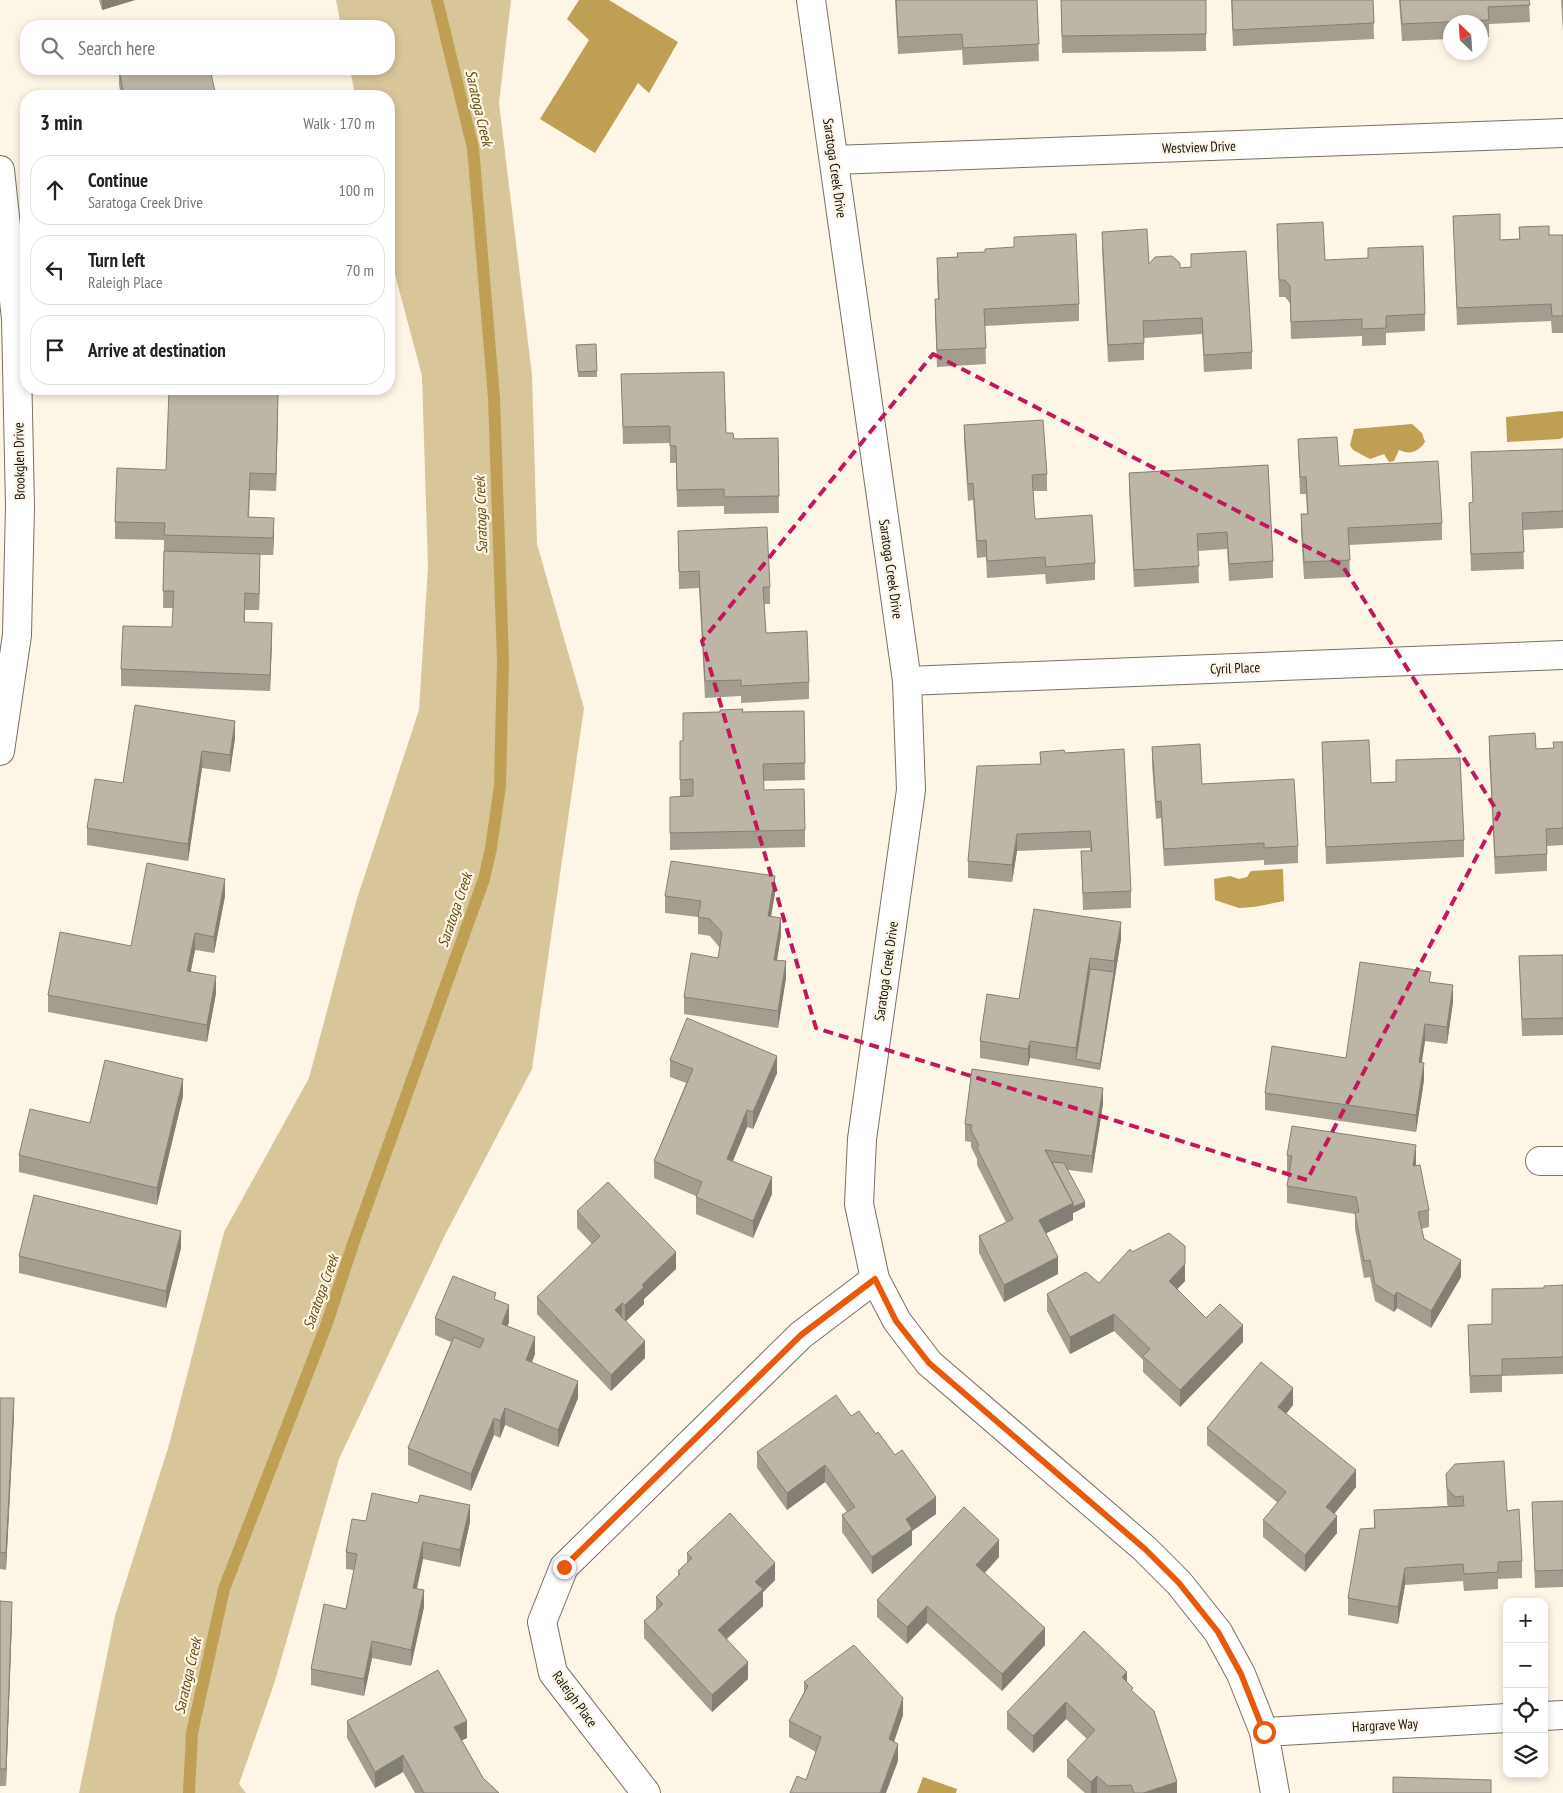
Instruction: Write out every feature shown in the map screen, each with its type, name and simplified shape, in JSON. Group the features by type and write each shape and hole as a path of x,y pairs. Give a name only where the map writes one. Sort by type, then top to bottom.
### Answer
{"street":[{"name":"Saratoga Creek Drive","path":"811,0 906,681 911,790 862,1148 859,1204 875,1279 896,1321 929,1363 1145,1549 1179,1583 1218,1632 1241,1674 1264,1732 1275,1793"},
{"name":"Westview Drive","path":"834,160 1563,133"},
{"name":"Brookglen Drive","path":"0,170 16,319 20,506 17,635 0,751"},
{"name":"Cyril Place","path":"906,681 1563,655"},
{"name":"Raleigh Place","path":"646,1793 553,1672 542,1622 564,1567 801,1335 875,1279"},
{"path":"1548,1716 1563,1715"},
{"name":"Hargrave Way","path":"1264,1732 1503,1718"}],"highlighted area":[{"path":"933,354 1342,565 1499,814 1307,1180 816,1028 702,641"}],"shaded area":[{"path":"336,0 511,0 499,103 532,375 537,544 584,708 532,1069 444,1237 339,1459 274,1684 239,1784 246,1793 79,1793 115,1616 169,1445 224,1232 309,1078 356,902 419,710 428,567 422,376 395,275 395,90 354,90 351,75 395,75 395,20 340,20"},
{"path":"579,0 609,0 678,42 649,93 638,83 595,153 540,119 589,40 567,19"},
{"path":"1562,411 1563,437 1560,439 1507,442 1506,417"},
{"path":"1412,424 1422,433 1425,442 1414,452 1399,450 1394,461 1389,462 1384,454 1370,459 1353,450 1350,445 1354,429"},
{"path":"1283,869 1284,901 1239,908 1215,900 1214,879 1230,876 1239,879 1247,877 1251,871"},
{"path":"923,1777 957,1789 956,1793 917,1793"}],"building":[{"path":"896,0 1037,0 1039,44 963,48 962,34 898,37"},
{"path":"1061,0 1206,0 1206,34 1062,36"},
{"path":"1232,0 1373,0 1374,23 1233,30"},
{"path":"1400,0 1529,0 1530,5 1488,7 1489,20 1488,15 1443,15 1443,22 1402,24"},
{"path":"120,75 211,75 215,90 123,90"},
{"path":"1500,214 1500,240 1520,239 1519,227 1549,226 1549,235 1563,235 1563,316 1552,316 1551,304 1457,308 1453,216"},
{"path":"1323,222 1325,260 1368,258 1368,248 1423,246 1425,314 1386,316 1386,328 1362,329 1362,319 1291,322 1290,286 1285,280 1279,280 1277,224"},
{"path":"1147,229 1149,264 1155,257 1172,256 1180,263 1180,268 1191,267 1191,254 1246,251 1252,352 1204,355 1202,318 1143,321 1144,343 1108,345 1102,232"},
{"path":"1076,234 1079,304 984,309 986,348 937,350 935,299 939,299 937,258 958,257 957,253 985,252 985,249 1014,247 1014,237"},
{"path":"596,344 597,371 578,372 576,345"},
{"path":"724,372 726,433 733,433 734,439 778,438 779,496 724,497 724,489 677,490 676,446 670,446 670,426 623,427 621,374"},
{"path":"169,395 278,395 276,474 250,473 248,517 274,518 273,538 164,535 165,523 115,522 117,468 166,470"},
{"path":"1043,420 1047,474 1032,475 1035,519 1092,515 1095,563 1046,567 1045,557 987,561 986,540 977,541 973,483 968,484 964,425"},
{"path":"1337,437 1339,466 1438,461 1442,523 1348,528 1350,560 1304,562 1301,514 1308,514 1306,477 1300,477 1298,439"},
{"path":"1563,449 1563,511 1522,513 1524,552 1471,554 1469,503 1473,502 1471,452"},
{"path":"1268,465 1273,561 1229,564 1227,532 1197,534 1199,566 1134,570 1129,473"},
{"path":"767,527 770,587 763,587 766,633 807,631 809,682 741,686 741,680 705,681 699,571 679,572 678,531"},
{"path":"164,551 260,554 259,594 245,593 244,622 272,623 270,675 121,669 123,626 172,627 174,591 163,591"},
{"path":"135,705 235,721 230,755 202,751 188,844 87,828 95,779 123,783"},
{"path":"743,709 742,712 804,711 805,763 763,764 764,790 804,789 805,830 670,833 670,797 693,796 693,779 680,780 680,741 683,741 683,713"},
{"path":"1535,733 1536,749 1554,748 1553,742 1563,742 1563,828 1546,829 1547,854 1495,857 1489,736"},
{"path":"1369,740 1371,783 1396,782 1396,760 1460,758 1464,840 1326,847 1322,742"},
{"path":"1200,744 1202,784 1294,779 1298,846 1264,848 1264,843 1164,849 1161,801 1156,802 1152,747"},
{"path":"1124,749 1131,891 1083,893 1081,851 1092,851 1090,831 1017,834 1012,865 968,861 977,766 1041,764 1040,752 1064,750 1065,753"},
{"path":"671,861 775,876 768,916 781,918 774,960 786,961 778,1011 684,997 691,953 718,958 722,933 710,919 698,917 701,901 665,896"},
{"path":"147,863 225,879 214,937 195,933 187,971 216,976 207,1025 48,995 60,932 131,946"},
{"path":"1034,909 1121,922 1114,961 1090,958 1076,1048 1030,1041 1028,1049 980,1041 987,994 1019,999"},
{"path":"1563,955 1563,1018 1522,1019 1519,956"},
{"path":"1360,962 1431,972 1429,982 1453,985 1447,1027 1425,1024 1419,1062 1424,1063 1416,1115 1265,1093 1272,1046 1346,1058"},
{"path":"1090,969 1114,972 1100,1064 1076,1059"},
{"path":"687,1018 777,1056 753,1112 747,1110 727,1159 772,1177 753,1221 696,1197 702,1182 654,1161 693,1069 670,1060"},
{"path":"105,1060 183,1079 157,1188 19,1155 30,1109 90,1123"},
{"path":"972,1069 1103,1088 1092,1156 1045,1150 1073,1203 1039,1220 1058,1257 1004,1285 979,1236 1013,1219 977,1148 979,1146 971,1130 972,1125 965,1124"},
{"path":"1292,1126 1416,1145 1413,1166 1420,1165 1429,1210 1418,1212 1424,1239 1461,1260 1431,1311 1397,1292 1394,1296 1375,1284 1370,1260 1364,1261 1355,1213 1359,1212 1356,1197 1287,1186 1292,1156 1287,1155"},
{"path":"1052,1162 1064,1163 1085,1202 1073,1207 1073,1203"},
{"path":"608,1182 676,1252 642,1285 644,1287 625,1305 622,1303 615,1310 645,1341 611,1375 537,1297 600,1236 577,1211"},
{"path":"34,1195 181,1231 166,1291 19,1256"},
{"path":"1169,1233 1185,1246 1185,1264 1169,1281 1206,1318 1220,1304 1243,1325 1180,1390 1143,1356 1150,1349 1114,1314 1070,1337 1047,1294 1086,1272 1099,1283 1130,1249 1132,1252"},
{"path":"453,1276 496,1293 494,1299 509,1305 502,1324 535,1337 526,1360 578,1381 558,1430 505,1408 500,1421 494,1418 471,1474 408,1448 454,1337 480,1348 484,1339 435,1318"},
{"path":"1563,1285 1563,1357 1502,1359 1502,1375 1470,1376 1468,1325 1492,1324 1492,1289 1544,1288 1544,1286"},
{"path":"1261,1362 1293,1388 1278,1407 1356,1470 1326,1507 1337,1516 1305,1555 1263,1520 1286,1492 1207,1428"},
{"path":"836,1395 851,1416 859,1411 895,1455 902,1450 936,1497 906,1519 912,1529 872,1557 842,1515 855,1507 825,1465 787,1493 757,1452"},
{"path":"0,1398 14,1398 6,1553 0,1552"},
{"path":"1504,1461 1507,1511 1519,1509 1522,1561 1498,1562 1498,1572 1464,1574 1463,1564 1405,1568 1398,1607 1348,1598 1360,1529 1375,1528 1374,1510 1464,1506 1463,1496 1455,1497 1447,1488 1446,1474 1455,1464"},
{"path":"372,1493 418,1503 420,1495 470,1505 460,1550 423,1542 413,1588 424,1590 411,1650 372,1641 364,1679 311,1669 324,1604 346,1609 357,1554 346,1552 352,1519 366,1521"},
{"path":"1563,1501 1563,1570 1535,1571 1532,1502"},
{"path":"964,1507 999,1540 976,1565 1045,1628 1002,1674 927,1606 907,1627 877,1600"},
{"path":"730,1513 775,1563 755,1582 763,1589 718,1630 748,1662 712,1695 644,1621 663,1604 656,1597 680,1574 678,1571 692,1558 687,1553"},
{"path":"0,1601 12,1602 6,1769 0,1769"},
{"path":"1084,1631 1127,1672 1122,1677 1133,1688 1131,1690 1154,1711 1177,1782 1143,1793 1134,1793 1131,1785 1108,1786 1097,1776 1091,1782 1067,1760 1095,1730 1066,1702 1033,1736 1007,1712"},
{"path":"854,1645 903,1698 889,1739 898,1744 880,1793 790,1793 797,1776 806,1780 821,1737 789,1721 808,1686 804,1682"},
{"path":"438,1670 467,1721 454,1727 483,1778 499,1793 424,1793 403,1755 375,1772 347,1721"},
{"path":"1393,1777 1491,1780 1491,1793 1393,1793"}],"waterway":[{"name":"Saratoga Creek","path":"189,1793 192,1733 224,1589 327,1323 353,1244 484,879 491,848 500,786 503,661 494,398 473,148 437,0"}],"route":[{"path":"564,1567 801,1335 875,1279 896,1321 929,1363 1145,1549 1179,1583 1218,1632 1241,1674 1264,1732"}]}
